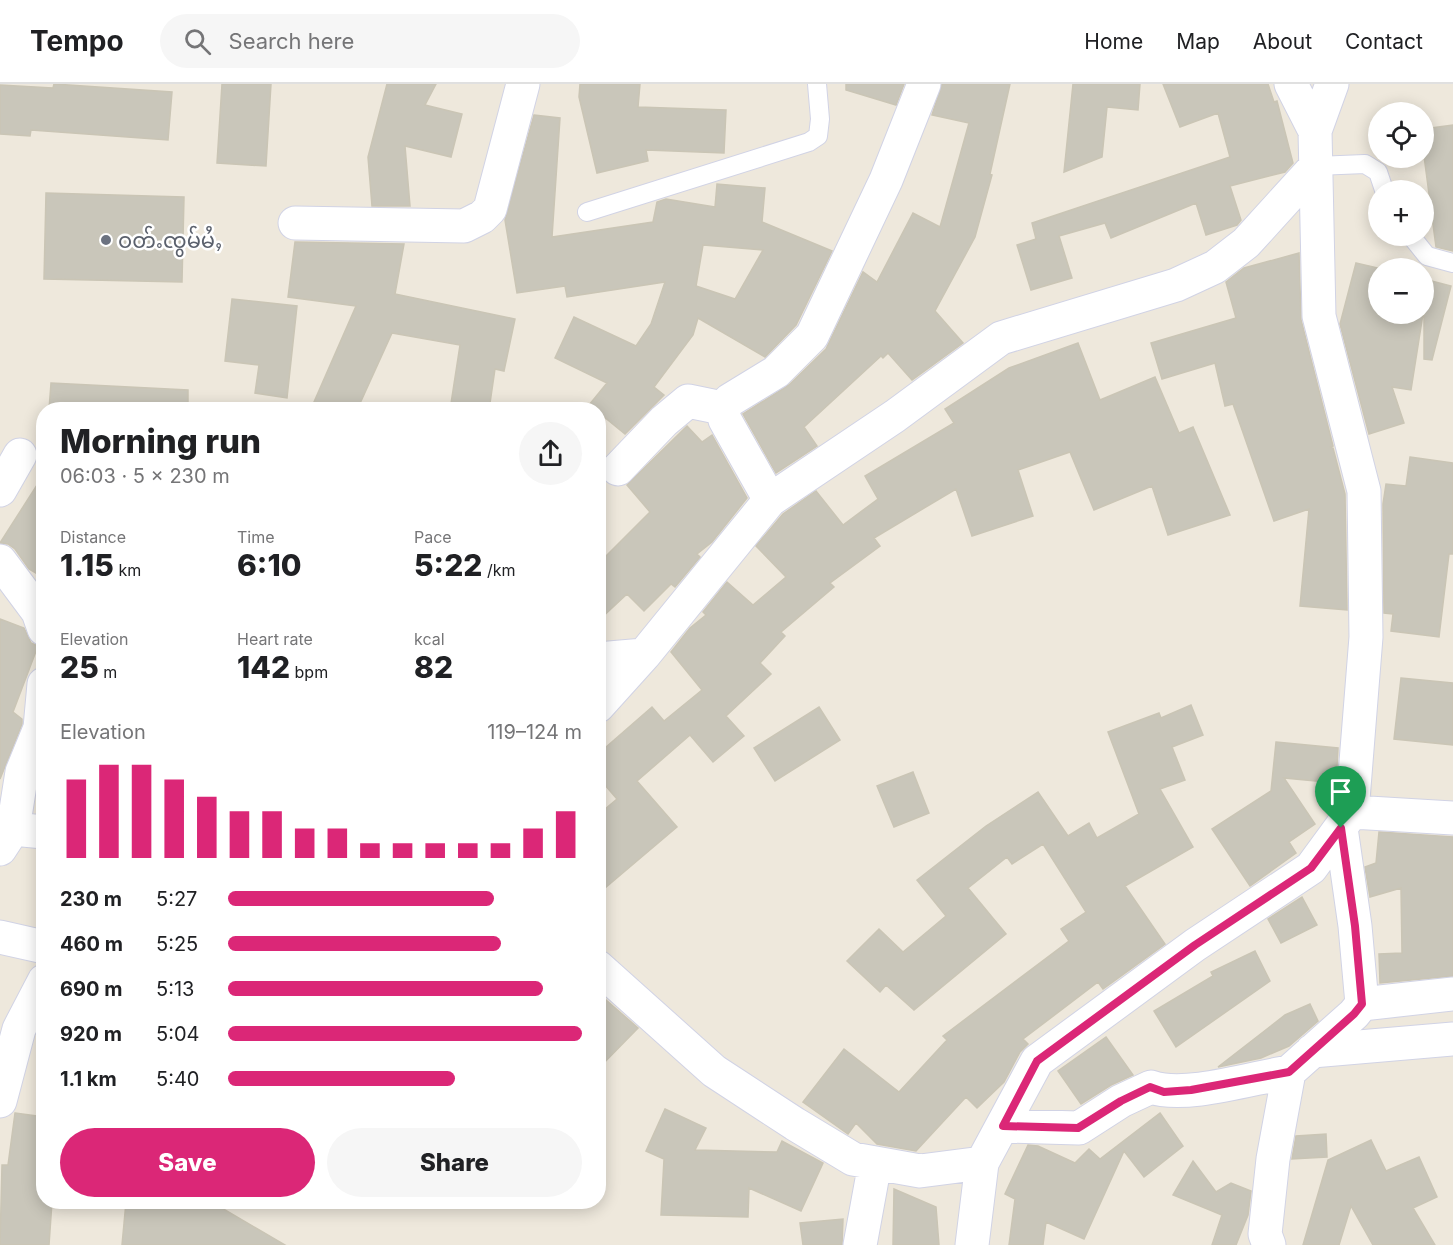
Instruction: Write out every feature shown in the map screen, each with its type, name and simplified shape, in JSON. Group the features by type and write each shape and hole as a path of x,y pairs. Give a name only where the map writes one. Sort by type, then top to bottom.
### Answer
{"street":[{"path":"295,223 464,226 482,218 490,209 523,84"},
{"path":"722,408 730,400 776,372 812,336 886,180 924,84"},
{"path":"1291,84 1315,131"},
{"path":"1269,1245 1265,1234 1273,1159 1301,1061 1354,1014 1362,1004 1347,820 1366,637 1365,491 1319,316 1315,131 1332,84"},
{"path":"606,697 644,655 770,500 895,416 1002,338 1176,285 1215,267 1246,243 1316,166"},
{"path":"618,469 664,420 688,401 722,408"},
{"path":"722,408 725,420 770,500"},
{"path":"0,490 20,455"},
{"path":"0,561 36,609"},
{"path":"606,658 644,655"},
{"path":"14,834 22,772 36,738"},
{"path":"1347,820 1453,818"},
{"path":"972,1245 982,1163 1037,1061 1195,945 1311,868 1347,820"},
{"path":"0,937 36,945"},
{"path":"606,973 714,1071 853,1159 920,1171 982,1163"},
{"path":"1362,1004 1453,994"},
{"path":"0,1101 19,1029 36,996"},
{"path":"1003,1126 1078,1128 1121,1101 1150,1087 1164,1092 1191,1090 1301,1061 1453,1039"},
{"path":"860,1245 875,1163"}],"lane":[{"path":"587,212 809,142 818,136 820,120 817,84"},
{"path":"1316,166 1365,164 1378,172 1381,180"},
{"path":"1419,246 1427,256 1453,263"}],"building":[{"path":"54,84 172,92 168,140 31,130 30,136 0,134 0,85 53,88"},
{"path":"222,84 271,84 266,166 217,163"},
{"path":"387,84 436,84 425,105 462,114 451,157 405,146 410,206 372,206 368,157"},
{"path":"580,84 640,84 638,107 726,110 724,153 646,150 648,161 597,173 579,97"},
{"path":"846,84 904,84 896,105 846,90"},
{"path":"942,84 1010,84 990,174 992,175 975,237 935,311 963,343 912,380 888,353 883,358 881,356 804,427 817,446 776,473 743,414 789,385 826,349 863,272 877,282 913,213 940,227 969,123 932,115"},
{"path":"1073,84 1140,84 1138,110 1107,107 1102,157 1064,172"},
{"path":"1163,84 1268,84 1274,102 1277,101 1293,163 1285,172 1230,186 1241,220 1237,225 1206,235 1196,203 1111,238 1105,223 1059,236 1072,278 1031,290 1017,245 1036,239 1032,223 1230,157 1218,113 1180,127"},
{"path":"534,115 560,118 552,237 653,222 657,202 666,199 715,207 717,184 765,188 762,222 832,251 796,325 765,357 698,318 693,335 654,387 664,395 625,434 606,419 606,402 591,402 607,383 555,358 574,317 636,346 651,324 665,282 567,297 565,286 517,293 505,220","holes":["703,245 763,250 735,299 696,286"]},
{"path":"1453,125 1453,251 1436,247 1434,180 1427,180 1426,168 1434,168 1434,128"},
{"path":"46,193 184,197 182,282 44,279"},
{"path":"295,242 404,244 395,294 515,319 504,371 495,369 490,402 451,402 460,345 392,333 361,402 314,402 356,306 288,297"},
{"path":"1299,253 1301,320 1333,446 1331,447 1345,494 1347,610 1300,606 1309,509 1274,521 1233,404 1225,406 1215,363 1162,379 1151,343 1236,318 1226,282 1244,268"},
{"path":"1356,263 1368,266 1368,324 1421,324 1411,390 1392,387 1404,423 1369,434 1340,324"},
{"path":"1434,282 1451,286 1432,360 1424,359 1424,324 1434,324"},
{"path":"232,299 297,306 287,398 255,393 259,365 225,361"},
{"path":"1078,343 1100,400 1155,377 1179,433 1193,427 1230,515 1168,535 1152,486 1094,510 1070,452 1018,470 1033,516 972,536 956,489 874,538 880,546 830,583 834,587 781,632 785,636 760,663 771,674 726,716 744,736 713,762 690,735 637,781 677,827 606,887 606,808 617,799 606,786 606,747 652,707 664,721 702,690 671,652 690,628 706,615 703,612 727,582 753,605 786,577 756,546 783,514 816,491 843,525 878,499 865,476 954,423 945,409 1009,368"},
{"path":"51,383 188,390 188,402 50,402"},
{"path":"687,426 702,442 712,435 747,498 712,542 697,554 700,557 675,587 671,584 644,611 627,594 606,614 606,556 650,512 627,485"},
{"path":"1410,457 1453,463 1453,554 1449,554 1439,637 1391,631 1393,614 1384,613 1383,504 1386,484 1406,486"},
{"path":"36,487 36,573 29,569 15,549 8,544 0,543"},
{"path":"0,619 24,628 31,643 36,645 36,651 13,712 22,719 22,724 0,779"},
{"path":"1401,678 1453,683 1453,745 1394,739"},
{"path":"1191,705 1203,735 1172,747 1185,780 1160,789 1193,847 1125,886 1165,944 1103,989 1098,982 1023,1039 1028,1044 1020,1052 1004,1082 977,1108 966,1097 916,1151 877,1144 856,1123 848,1134 803,1102 844,1049 899,1092 947,1040 943,1036 1069,941 1061,929 1086,912 1043,844 1012,864 1007,857 968,888 1006,934 914,1010 886,985 880,992 847,961 879,929 903,952 946,916 917,880 986,826 1038,792 1068,836 1089,823 1097,838 1139,814 1108,732 1159,713 1161,718"},
{"path":"819,707 840,740 775,781 754,748"},
{"path":"1276,742 1338,748 1336,783 1284,778 1315,824 1289,842 1296,853 1250,886 1212,829 1271,791"},
{"path":"913,772 929,813 894,827 877,786"},
{"path":"1379,832 1453,837 1453,976 1380,983 1379,954 1402,953 1401,888 1370,897 1365,867 1376,863"},
{"path":"1302,897 1317,925 1281,943 1268,919"},
{"path":"1255,951 1270,981 1176,1047 1154,1011 1213,976 1211,972"},
{"path":"606,1000 638,1028 606,1061"},
{"path":"1310,1004 1318,1021 1289,1046 1261,1058 1218,1067 1285,1015"},
{"path":"1106,1037 1133,1075 1111,1085 1081,1104 1058,1071"},
{"path":"665,1109 706,1128 695,1150 777,1152 782,1141 823,1163 801,1211 749,1188 748,1217 661,1215 664,1159 646,1151"},
{"path":"15,1113 36,1116 36,1209 52,1209 49,1245 0,1245 2,1165 8,1165"},
{"path":"1160,1113 1183,1146 1144,1177 1124,1151 1084,1239 1046,1222 1043,1245 1009,1245 1015,1199 1005,1194 1028,1145 1038,1146 1075,1163 1089,1149 1100,1159"},
{"path":"1326,1134 1327,1157 1292,1159 1296,1136"},
{"path":"1371,1140 1386,1171 1419,1157 1437,1197 1413,1208 1435,1245 1373,1245 1351,1206 1339,1245 1303,1245 1328,1160"},
{"path":"1193,1161 1216,1192 1231,1183 1251,1191 1248,1215 1236,1245 1212,1245 1222,1215 1173,1195"},
{"path":"894,1189 936,1207 939,1245 893,1245"},
{"path":"125,1209 224,1209 285,1245 122,1245"},
{"path":"843,1219 842,1245 803,1245 800,1223"}],"place":[{"name":"ဝတ်ႉၸွမ်မႆႇ","path":"106,240"}],"route":[{"path":"1341,828 1355,926 1362,1004 1354,1014 1289,1072 1191,1090 1164,1092 1150,1087 1121,1101 1078,1128 1003,1126 1037,1061 1195,945 1311,868 1341,828"}]}
